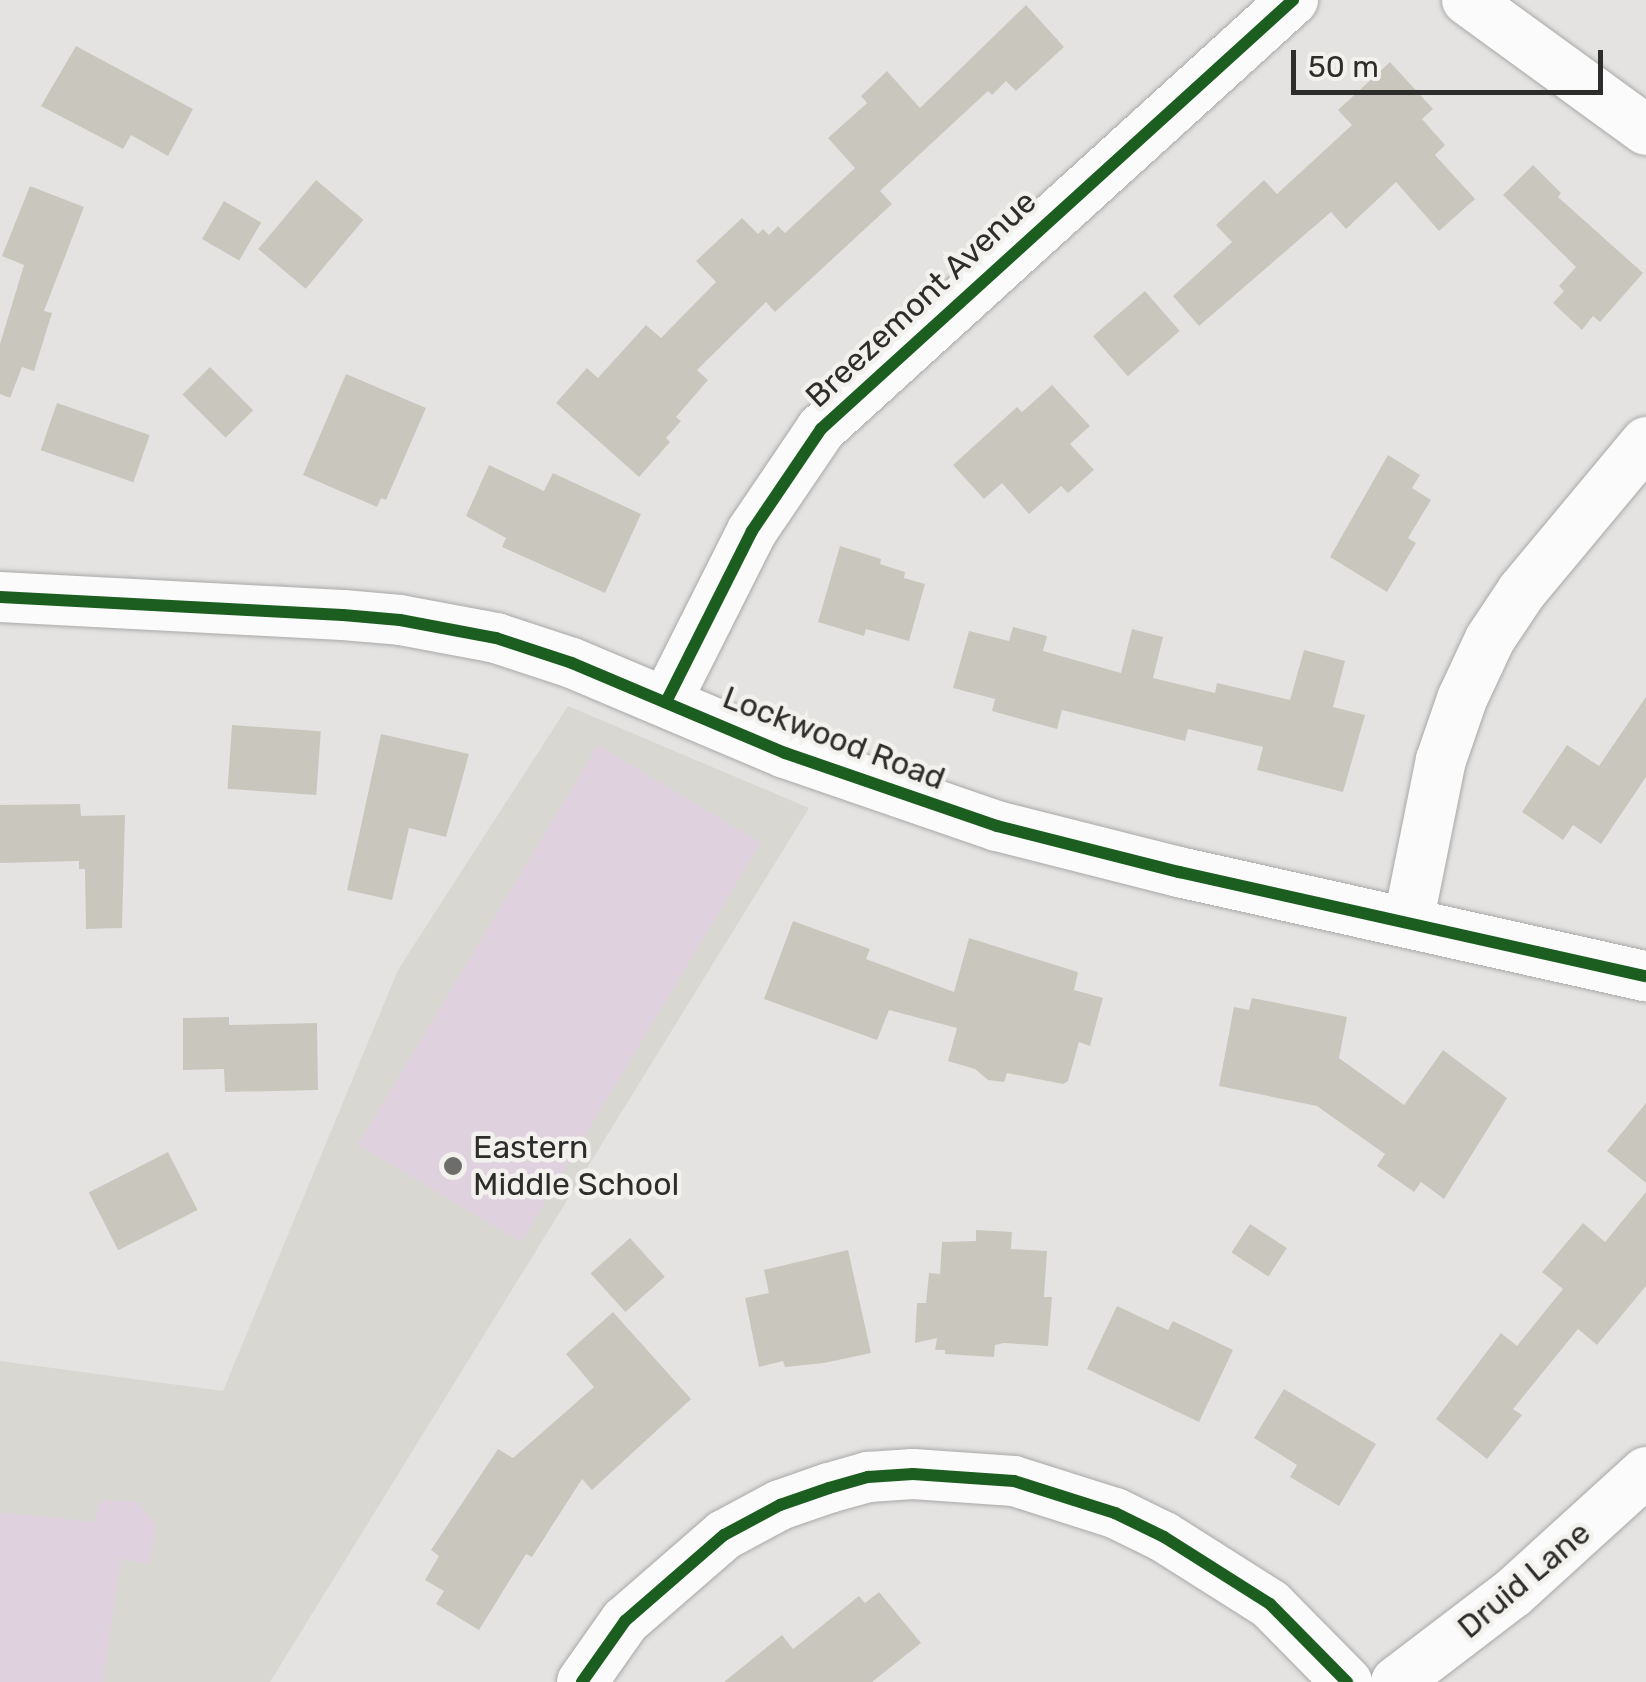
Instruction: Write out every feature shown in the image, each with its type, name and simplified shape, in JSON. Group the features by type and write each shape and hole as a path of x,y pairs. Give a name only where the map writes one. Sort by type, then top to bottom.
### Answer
{"street":[{"name":"Breezemont Avenue","path":"666,702 752,531 821,429 1293,0"},
{"path":"1467,0 1646,130"},
{"path":"1408,923 1441,760 1462,699 1490,639 1522,590 1646,442"},
{"name":"Lockwood Road","path":"0,597 196,604 400,620 538,651 822,767 997,826 1108,856 1646,976"},
{"name":"Druid Lane","path":"1396,1682 1512,1593 1646,1472"},
{"path":"582,1682 624,1621 724,1534 780,1504 829,1488 868,1478 914,1474 1014,1480 1072,1496 1132,1521 1270,1604 1348,1682"}],"shaded area":[{"name":"Eastern Middle School","path":"568,706 809,808 270,1682 0,1682 0,1361 223,1391 398,970"},
{"path":"598,745 761,843 521,1242 358,1144"},
{"path":"100,1500 138,1502 156,1525 149,1565 121,1558 103,1682 0,1682 0,1512 95,1522"}],"building":[{"path":"1026,5 1064,47 1016,91 1006,81 992,95 988,91 880,191 892,204 775,312 766,302 697,370 708,380 676,417 681,421 666,438 670,442 639,477 556,403 587,368 598,378 646,325 661,338 716,282 696,261 742,218 758,234 763,229 769,235 778,226 785,233 855,168 828,138 867,103 861,96 887,71 920,108"},
{"path":"76,46 193,109 168,156 131,135 123,149 41,106"},
{"path":"1390,62 1433,109 1422,119 1445,145 1435,155 1475,199 1439,231 1396,182 1346,229 1331,212 1199,326 1173,296 1232,242 1216,225 1264,180 1277,194 1352,125 1338,110"},
{"path":"1533,165 1561,193 1558,197 1643,273 1600,322 1593,316 1582,330 1553,303 1564,291 1559,286 1576,267 1503,195"},
{"path":"316,180 363,220 306,289 258,249"},
{"path":"30,186 84,207 44,311 52,313 34,371 22,367 10,398 0,394 0,344 24,265 2,256"},
{"path":"224,201 261,222 239,261 202,239"},
{"path":"1145,291 1180,331 1128,376 1093,336"},
{"path":"210,367 253,410 226,438 182,395"},
{"path":"346,374 426,408 386,500 381,498 377,507 303,475"},
{"path":"1052,385 1090,426 1070,444 1094,470 1068,493 1061,486 1029,514 1002,483 984,499 953,465 1017,407 1022,412"},
{"path":"57,403 150,435 133,482 41,450"},
{"path":"1388,455 1420,475 1412,488 1431,500 1408,538 1416,543 1387,592 1330,557"},
{"path":"489,465 544,491 553,473 641,514 605,593 502,547 506,538 466,516"},
{"path":"840,546 881,559 880,564 905,572 904,578 925,584 909,641 866,629 864,636 818,622"},
{"path":"1013,627 1047,636 1043,651 1121,673 1132,629 1163,637 1153,678 1215,693 1217,683 1290,700 1304,650 1345,661 1333,707 1365,715 1343,792 1257,770 1263,747 1188,729 1185,741 1062,710 1057,729 992,711 995,699 953,688 969,631 1009,641"},
{"path":"1646,697 1646,777 1601,844 1573,825 1563,840 1522,812 1567,745 1599,766"},
{"path":"232,725 321,731 316,795 228,789"},
{"path":"381,734 469,754 446,837 409,828 392,900 347,890"},
{"path":"80,804 81,816 125,815 122,928 86,929 85,869 79,869 79,861 0,863 0,805"},
{"path":"793,921 870,949 866,959 954,992 969,938 1078,972 1074,990 1103,998 1090,1046 1079,1042 1068,1081 1063,1084 1007,1073 1004,1082 988,1080 975,1069 948,1061 957,1028 889,1010 877,1040 764,999"},
{"path":"1252,998 1347,1017 1339,1058 1404,1105 1443,1050 1507,1098 1444,1199 1421,1182 1414,1192 1377,1166 1385,1154 1317,1106 1219,1086 1234,1007 1249,1010"},
{"path":"229,1017 229,1025 317,1023 318,1090 225,1092 224,1069 183,1070 183,1018"},
{"path":"1646,1103 1646,1183 1607,1151"},
{"path":"168,1152 198,1210 118,1250 89,1192"},
{"path":"1646,1192 1646,1286 1597,1345 1578,1329 1513,1409 1522,1415 1487,1459 1436,1419 1501,1333 1517,1346 1563,1289 1542,1272 1583,1223 1605,1242"},
{"path":"1250,1224 1287,1248 1268,1276 1231,1253"},
{"path":"976,1230 1012,1232 1011,1249 1047,1251 1044,1297 1052,1297 1048,1346 1004,1343 995,1345 994,1357 945,1354 945,1350 935,1350 937,1338 915,1343 917,1303 926,1303 929,1273 940,1274 942,1242 976,1241"},
{"path":"630,1238 665,1277 625,1312 591,1273"},
{"path":"848,1250 871,1353 824,1363 785,1367 783,1361 759,1367 745,1298 769,1293 764,1270"},
{"path":"1117,1306 1168,1330 1173,1321 1233,1350 1199,1422 1087,1369"},
{"path":"613,1312 691,1399 592,1490 582,1479 532,1557 526,1554 479,1630 436,1604 444,1591 425,1580 439,1556 431,1550 498,1449 513,1458 594,1387 566,1354"},
{"path":"1284,1389 1376,1444 1339,1506 1290,1477 1297,1465 1254,1438"},
{"path":"879,1592 921,1643 872,1682 724,1682 782,1635 793,1649 859,1596 865,1603"}],"cycle path":[{"path":"666,702 752,531 821,429 1293,0"},
{"path":"0,597 343,615 400,620 496,638 572,663 785,753 997,826 1179,872 1646,976"},
{"path":"582,1682 625,1621 724,1535 780,1505 829,1488 868,1477 913,1474 1014,1481 1115,1513 1164,1537 1270,1604 1347,1682"}],"place":[{"name":"Eastern Middle School","path":"453,1166"}]}
